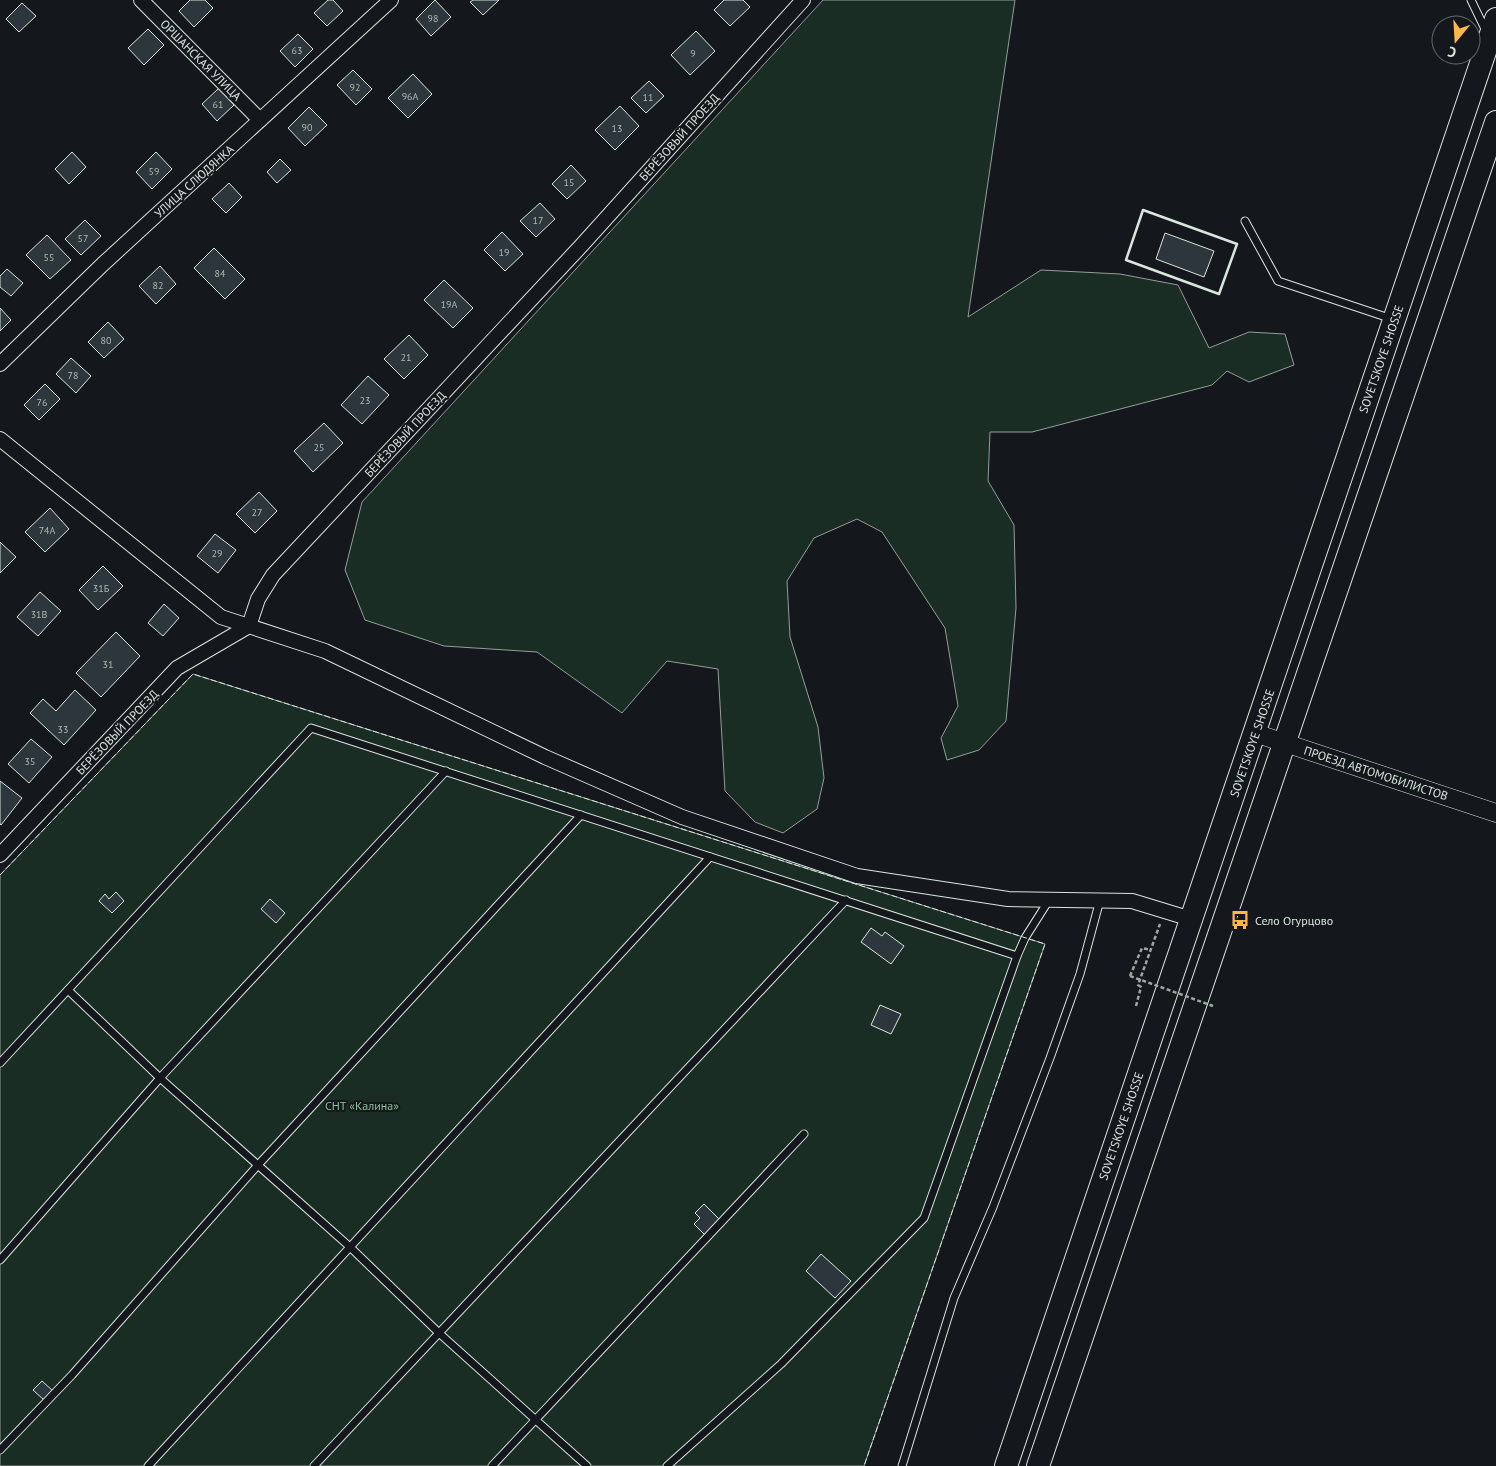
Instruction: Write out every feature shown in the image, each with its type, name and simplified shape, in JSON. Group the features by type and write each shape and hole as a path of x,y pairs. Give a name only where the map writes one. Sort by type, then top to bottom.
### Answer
{"highway":[{"name":"SOVETSKOYE SHOSSE","path":"1006,1466 1493,29"},
{"path":"1038,1466 1496,122"}],"street":[{"name":"ОРШАНСКАЯ УЛИЦА","path":"141,0 260,120"},
{"name":"УЛИЦА СЛЮДЯНКА","path":"0,364 103,264 391,0"},
{"name":"БЕРЁЗОВЫЙ ПРОЕЗД","path":"0,854 177,668 249,626 258,599 272,575 581,246 803,0"},
{"path":"0,439 221,617 325,651 546,757 682,817 857,876 1008,899 1132,901 1191,919"},
{"name":"ПРОЕЗД АВТОМОБИЛИСТОВ","path":"1255,733 1496,813"}],"lane":[{"path":"1472,0 1493,29"},
{"path":"1245,221 1278,280 1394,320"},
{"path":"0,1063 311,728 1017,956"},
{"path":"0,1260 160,1078 446,771"},
{"path":"0,1450 72,1375 258,1165 581,815"},
{"path":"148,1466 710,857"},
{"path":"667,1466 781,1364 924,1218 1017,956 1025,938 1049,899"},
{"path":"314,1466 846,900"},
{"path":"902,1466 954,1298 993,1207 1050,1058 1080,974 1100,900"},
{"path":"68,990 160,1078 350,1247 439,1333 587,1466"},
{"path":"492,1466 804,1134"}],"path":[{"path":"1136,1006 1141,987 1138,986 1161,918 1149,906"},
{"path":"1151,950 1142,948 1130,976 1213,1006"}],"green space":[{"path":"823,0 1015,0 968,317 1041,270 1120,274 1178,285 1209,348 1249,332 1285,334 1294,365 1249,382 1227,371 1212,385 1032,432 990,432 988,481 1014,525 1016,608 1006,721 979,750 947,760 941,738 958,706 945,628 882,532 857,519 814,538 787,581 790,637 818,727 824,778 817,809 783,833 755,822 725,791 718,669 667,661 622,713 537,652 444,646 365,620 345,570 362,502"},
{"name":"СНТ «Калина»","path":"193,674 1045,944 864,1466 0,1466 0,875"}],"building":[{"path":"190,0 205,0 213,8 194,27 179,11"},
{"path":"328,0 333,0 343,11 327,26 314,13"},
{"path":"435,0 451,17 431,36 416,19"},
{"path":"473,0 499,0 483,15 470,2"},
{"path":"724,0 743,0 750,7 730,26 714,10"},
{"path":"22,3 36,16 19,32 6,19"},
{"path":"148,29 164,45 144,65 128,48"},
{"path":"696,31 715,51 690,75 671,55"},
{"path":"298,34 313,49 295,67 280,51"},
{"path":"353,70 372,89 356,105 337,85"},
{"path":"413,74 432,94 408,118 388,98"},
{"path":"649,81 664,96 646,113 631,98"},
{"path":"219,88 234,105 217,121 202,104"},
{"path":"620,106 639,126 615,150 595,130"},
{"path":"309,107 327,125 305,146 288,128"},
{"path":"72,152 86,167 69,184 55,169"},
{"path":"156,152 172,169 152,189 136,172"},
{"path":"280,159 291,170 277,183 267,172"},
{"path":"571,165 586,181 567,199 552,184"},
{"path":"229,183 242,197 226,213 212,199"},
{"path":"540,203 555,219 536,237 520,221"},
{"path":"85,220 101,236 81,255 65,239"},
{"path":"502,232 523,254 505,271 484,250"},
{"path":"1165,233 1214,251 1204,277 1156,259"},
{"path":"47,235 71,260 50,279 26,255"},
{"path":"214,248 245,279 225,299 194,268"},
{"path":"160,266 176,284 156,304 139,286"},
{"path":"7,269 23,283 11,296 0,287 0,276"},
{"path":"444,280 473,308 453,328 424,300"},
{"path":"0,308 11,320 0,331"},
{"path":"108,322 124,339 104,358 88,342"},
{"path":"409,335 428,355 404,379 384,359"},
{"path":"71,358 91,376 76,393 56,374"},
{"path":"368,376 389,395 362,424 341,405"},
{"path":"45,384 60,399 39,420 24,405"},
{"path":"324,423 343,443 313,472 294,451"},
{"path":"259,492 277,511 255,533 236,514"},
{"path":"50,508 69,529 45,552 25,532"},
{"path":"215,534 236,550 218,573 197,556"},
{"path":"0,542 16,557 0,573"},
{"path":"103,566 123,586 98,610 79,590"},
{"path":"40,592 61,611 38,636 17,617"},
{"path":"164,604 179,618 163,636 148,623"},
{"path":"116,632 140,656 101,697 76,673"},
{"path":"75,690 96,710 64,745 30,713 43,699 56,711"},
{"path":"31,739 52,757 29,783 8,764"},
{"path":"0,781 22,798 1,825 0,824"},
{"path":"116,892 124,901 112,913 99,901 105,894 109,899"},
{"path":"270,899 285,913 276,923 261,909"},
{"path":"871,928 882,936 885,932 904,946 891,964 861,942"},
{"path":"880,1005 901,1014 891,1034 871,1025"},
{"path":"704,1204 720,1220 705,1235 694,1224 700,1218 695,1213"},
{"path":"821,1254 851,1281 835,1298 806,1271"},
{"path":"42,1381 53,1391 44,1400 33,1390"}],"fence":[{"path":"0,875 193,674 1045,944 864,1466"}],"wall":[{"path":"1143,210 1237,244 1219,294 1126,260 1143,210"}],"place":[{"name":"Село Огурцово","path":"1240,920"}]}
